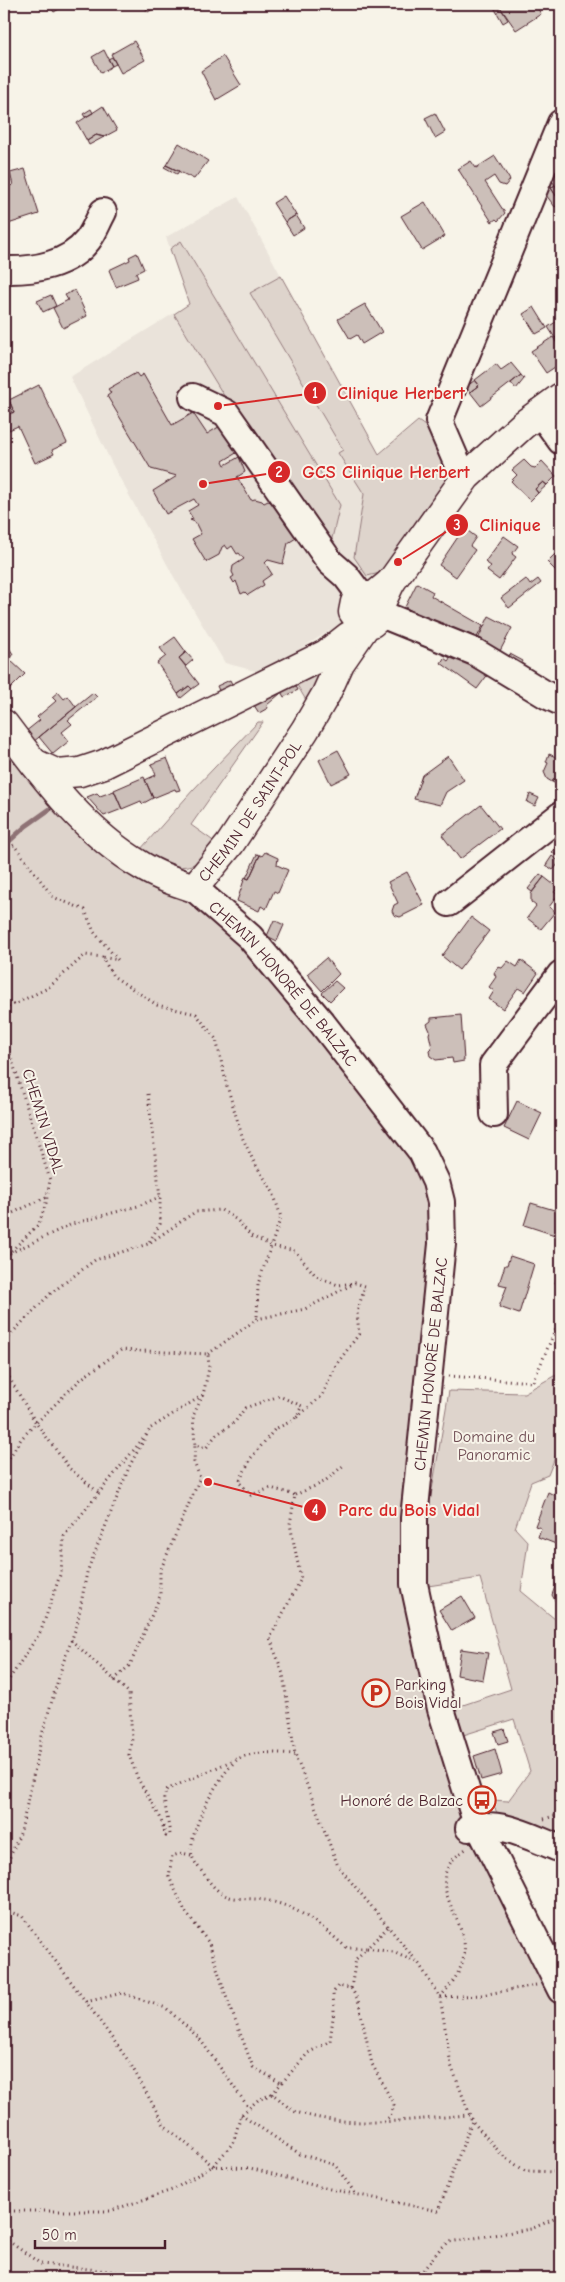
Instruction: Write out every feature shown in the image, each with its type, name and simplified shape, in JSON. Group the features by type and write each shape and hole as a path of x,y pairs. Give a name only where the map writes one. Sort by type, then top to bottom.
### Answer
{"main road":[{"path":"40,769 58,774 80,772 104,764 326,654 370,611 466,478 551,404"},
{"name":"CHEMIN DE SAINT-POL","path":"182,884 230,844 305,730 370,611"},
{"path":"4,724 74,811 104,839 141,866 182,884"}],"street":[{"path":"466,478 460,472 439,421 561,123"},
{"path":"4,270 28,270 66,259 88,240 103,212"},
{"path":"193,397 226,413 330,562 346,576 370,611 475,652 561,702"},
{"path":"551,404 561,441"},
{"path":"449,903 561,815"},
{"name":"CHEMIN HONORÉ DE BALZAC","path":"182,884 250,937 322,1023 422,1152 436,1182 441,1202 442,1244 414,1518 414,1584 441,1708 480,1833 551,1987"},
{"path":"494,1114 493,1064 561,974"},
{"path":"480,1833 561,1849"}],"path":[{"path":"4,890 6,873 4,852 14,845 53,897 86,910 94,932 118,960 85,954 48,988 4,1009"},
{"path":"102,957 113,976 157,1005 196,1014 216,1039 227,1086 244,1139 254,1162 273,1192 281,1217 258,1284 256,1320"},
{"name":"CHEMIN VIDAL","path":"4,1035 50,1180 39,1224 4,1258"},
{"path":"148,1094 160,1197 160,1224 148,1244"},
{"path":"4,1217 47,1197"},
{"path":"7,1255 72,1224 138,1206 160,1197"},
{"path":"4,1344 7,1338 50,1294 95,1260 148,1244 195,1212 221,1210 237,1220 251,1236 272,1246 294,1251 316,1276 338,1285 355,1283 365,1286 357,1312 359,1334 336,1365 322,1396 294,1420 275,1429 251,1458 239,1482 251,1495 271,1488 295,1495 324,1482 344,1465"},
{"path":"4,1466 21,1439 36,1423 81,1379 121,1350 208,1354 256,1320 305,1309 355,1283"},
{"path":"429,1375 533,1382 561,1317"},
{"path":"4,1351 7,1338"},
{"path":"114,1680 130,1665 160,1596 160,1571 200,1478 194,1462 193,1416 204,1395 209,1368 208,1354"},
{"path":"4,1370 36,1423 70,1469 98,1492"},
{"path":"4,1687 41,1631 61,1572 64,1536 152,1427 204,1395"},
{"path":"195,1445 206,1448 216,1435 235,1422 245,1408 279,1396 302,1406 294,1420"},
{"path":"4,1871 21,1830 43,1731 77,1625 87,1572 130,1465 152,1427"},
{"path":"295,1495 290,1524 301,1579 270,1638 283,1674 295,1754 338,1866 419,1964 440,1997 451,2065 472,2121 502,2155 525,2171 561,2172"},
{"path":"71,1640 130,1693 132,1739 129,1755 138,1779 160,1817 166,1836 170,1834 164,1799 166,1790 209,1773 241,1757 272,1752 295,1754"},
{"path":"241,1757 226,1772 206,1803 194,1832 191,1855 212,1887 230,1899 274,1902 315,1920 347,1948 367,1948 393,1952 419,1964"},
{"path":"440,1997 454,1982 462,1965 464,1943 448,1902 444,1881 454,1857 480,1833"},
{"path":"191,1855 182,1853 172,1856 169,1876 184,1912 209,1944 226,1996 253,2067 281,2083"},
{"path":"4,1910 22,1916 130,2063 164,2125 213,2166 250,2168 438,2212 472,2121"},
{"path":"383,2122 391,2116 394,2105 372,2064 358,2000 351,1988 356,1959 388,1927"},
{"path":"4,2211 110,2211 172,2190 213,2166 233,2143 241,2115 258,2100 272,2094 308,2053 330,2041 334,2010 332,1993 338,1986 351,1988"},
{"path":"440,1997 482,1995 551,1987"},
{"path":"86,2002 122,1993 166,2008 199,2038 249,2108"},
{"path":"272,2094 283,2100 294,2111 346,2122 383,2122 469,2115"},
{"path":"241,2115 300,2154 336,2165 355,2194"},
{"path":"417,2278 440,2249 449,2242 531,2230 561,2216"},
{"path":"4,2238 41,2264 137,2274 262,2278"}],"shaded area":[{"path":"238,197 384,464 424,510 350,618 286,658 259,672 225,663 174,577 112,464 70,377 189,304 166,237"}],"green space":[{"path":"181,241 340,505 329,551 226,399 174,314 189,304 170,249"},
{"path":"281,276 379,454 418,421 435,433 444,457 449,483 424,510 380,573 367,576 354,557 364,494 338,453 343,450 250,293"},
{"path":"313,668 321,683 307,702 293,678"},
{"path":"258,722 263,722 191,825 219,845 199,862 181,867 163,862 140,850 193,790"},
{"path":"4,736 252,949 418,1168 432,1202 404,1583 531,1956 561,2016 561,2278 4,2278"},
{"name":"Domaine du Panoramic","path":"561,1375 561,1442 548,1475 531,1482 515,1528 528,1542 521,1591 561,1624 561,1837 498,1816 492,1800 508,1801 530,1771 514,1719 457,1737 451,1709 511,1689 480,1578 428,1586 428,1513 449,1391 524,1393 554,1376"}],"building":[{"path":"48,4 63,4 64,6 54,12"},
{"path":"143,4 162,4 148,12"},
{"path":"492,4 498,4 508,20 503,23"},
{"path":"498,4 535,4 541,14 516,30"},
{"path":"134,41 145,60 121,73 111,54"},
{"path":"104,50 112,66 101,73 92,57"},
{"path":"223,56 241,85 216,100 201,71"},
{"path":"112,57 116,64 112,66 108,59"},
{"path":"103,106 117,130 104,137 96,135 87,141 77,123"},
{"path":"91,109 93,113 85,117 83,114"},
{"path":"435,113 445,132 435,138 425,118"},
{"path":"96,135 104,137 89,145 87,141"},
{"path":"179,143 208,161 194,179 166,165"},
{"path":"495,156 510,180 505,186 499,184 494,176 485,182 505,213 498,221 496,219 492,222 458,169 471,161 476,168"},
{"path":"166,165 179,171 177,174 164,167"},
{"path":"25,169 39,214 5,225 4,188 13,185 10,173"},
{"path":"549,176 555,185 551,188 561,203 555,207 543,191"},
{"path":"555,185 561,194 561,203 551,188"},
{"path":"284,196 296,215 285,222 273,203"},
{"path":"425,202 445,236 422,250 401,216"},
{"path":"296,215 304,228 293,235 285,222"},
{"path":"137,253 144,269 136,273 138,278 116,287 109,270 130,260 129,257"},
{"path":"75,290 87,316 63,328 53,308 68,300 65,295"},
{"path":"51,295 56,306 43,312 37,301"},
{"path":"365,304 382,332 362,344 357,335 350,339 338,319"},
{"path":"534,307 547,328 536,334 523,314"},
{"path":"559,320 561,334 555,338 548,327"},
{"path":"561,334 561,348 555,338"},
{"path":"553,337 561,350 561,363 546,373 531,351"},
{"path":"511,363 521,375 481,406 470,392 479,385 475,380 496,364 501,370"},
{"path":"136,373 139,377 143,374 172,425 193,413 207,434 227,422 243,449 223,461 225,465 239,457 245,472 237,477 251,500 255,499 264,503 268,501 274,503 301,535 288,543 283,564 268,560 265,563 272,574 262,581 264,585 248,595 245,592 241,594 236,581 234,583 231,578 234,576 232,572 233,566 244,559 239,553 237,554 232,546 228,549 225,545 222,547 219,555 206,562 192,539 201,534 195,522 190,520 193,519 188,511 198,505 194,499 166,514 153,491 177,476 151,469 107,396 111,393 108,389"},
{"path":"521,375 524,379 516,389 511,383"},
{"path":"475,380 479,385 470,392 466,387"},
{"path":"39,385 67,443 52,450 54,454 35,463 18,426 9,430 7,415 14,412 9,400"},
{"path":"9,400 14,412 12,413 6,401"},
{"path":"524,460 531,467 535,468 542,461 556,476 547,485 543,482 535,489 538,493 530,501 511,481 517,475 512,470"},
{"path":"543,482 547,485 538,493 535,489"},
{"path":"464,528 476,537 470,546 475,550 456,577 439,565"},
{"path":"504,536 518,546 512,554 516,557 499,580 487,571 491,566 485,562"},
{"path":"555,554 561,560 561,567 557,572 547,562"},
{"path":"526,579 530,585 538,579 541,583 509,608 501,598"},
{"path":"417,583 433,592 431,596 483,626 473,645 405,607"},
{"path":"489,616 512,628 500,651 478,639"},
{"path":"175,637 186,652 179,658 199,684 192,689 189,686 178,694 157,663 166,656 160,648"},
{"path":"4,640 13,654 9,659 25,674 5,694"},
{"path":"456,650 492,669 477,689 441,663 444,658 448,661"},
{"path":"186,652 193,660 186,666 179,658"},
{"path":"510,654 523,661 519,669 506,662"},
{"path":"292,679 298,690 284,697 278,686"},
{"path":"230,680 234,688 221,695 217,686"},
{"path":"277,685 281,693 267,705 268,708 259,713 250,699"},
{"path":"189,686 192,689 181,698 178,694"},
{"path":"58,692 64,699 68,696 76,707 33,742 25,732 40,720 37,717 56,701 52,697"},
{"path":"93,693 97,697 68,720 72,724 62,732 69,741 53,754 39,737"},
{"path":"561,745 561,782 554,779 552,782 547,779 544,772 548,763 546,762 549,754 556,757"},
{"path":"338,750 351,774 331,784 319,760"},
{"path":"448,756 464,780 446,792 440,805 414,799 422,775"},
{"path":"167,758 180,790 176,791 175,789 153,798 145,780 156,775 151,764"},
{"path":"144,777 153,798 142,804 141,801 122,809 114,790"},
{"path":"554,779 561,782 561,786 552,782"},
{"path":"114,791 122,809 104,816 87,797 97,793 100,796"},
{"path":"530,794 539,798 535,806 527,802"},
{"path":"481,805 500,829 460,859 442,835"},
{"path":"561,841 561,859 552,852"},
{"path":"265,852 278,858 277,865 288,870 278,893 274,891 266,909 261,906 259,911 237,901 245,877 249,879 260,855 262,856"},
{"path":"257,854 260,855 249,879 246,878"},
{"path":"552,856 560,862 553,870 546,865"},
{"path":"407,872 424,905 400,917 394,915 392,911 394,905 398,903 388,882"},
{"path":"540,874 544,877 532,892 528,889"},
{"path":"544,877 558,888 554,892 558,895 549,907 555,912 541,929 527,918 536,906 531,902 531,894"},
{"path":"471,917 489,931 459,970 442,956"},
{"path":"274,920 284,925 277,941 267,936"},
{"path":"326,958 339,974 322,991 307,974"},
{"path":"521,960 538,973 525,992 518,988 503,1009 489,999 494,991 489,987 496,977 494,973 498,967 502,968 508,961 517,967"},
{"path":"335,981 343,988 330,1001 322,993"},
{"path":"461,1015 464,1061 453,1063 452,1058 436,1060 430,1056 429,1051 432,1048 430,1031 427,1024 431,1021 431,1018"},
{"path":"517,1101 542,1113 529,1140 504,1128"},
{"path":"531,1203 561,1212 561,1245 556,1244 558,1236 524,1225"},
{"path":"510,1256 534,1264 519,1314 499,1307 507,1286 499,1284"},
{"path":"561,1268 561,1288 555,1283"},
{"path":"557,1486 561,1487 561,1546 538,1537 541,1528 535,1526 548,1492 554,1495"},
{"path":"561,1570 561,1604 556,1602 552,1595"},
{"path":"462,1596 475,1618 452,1631 439,1610"},
{"path":"461,1649 488,1653 483,1680 457,1675"},
{"path":"504,1729 508,1741 498,1744 494,1732"},
{"path":"495,1749 502,1774 481,1780 474,1756"}],"waterway":[{"path":"4,846 26,826 57,804"}],"place":[{"name":"Clinique Herbert","path":"218,406"},
{"name":"GCS Clinique Herbert","path":"203,484"},
{"name":"Clinique","path":"398,562"},
{"name":"Parc du Bois Vidal","path":"208,1482"},
{"name":"Parking Bois Vidal","path":"376,1693"},
{"name":"Honoré de Balzac","path":"482,1800"}]}
